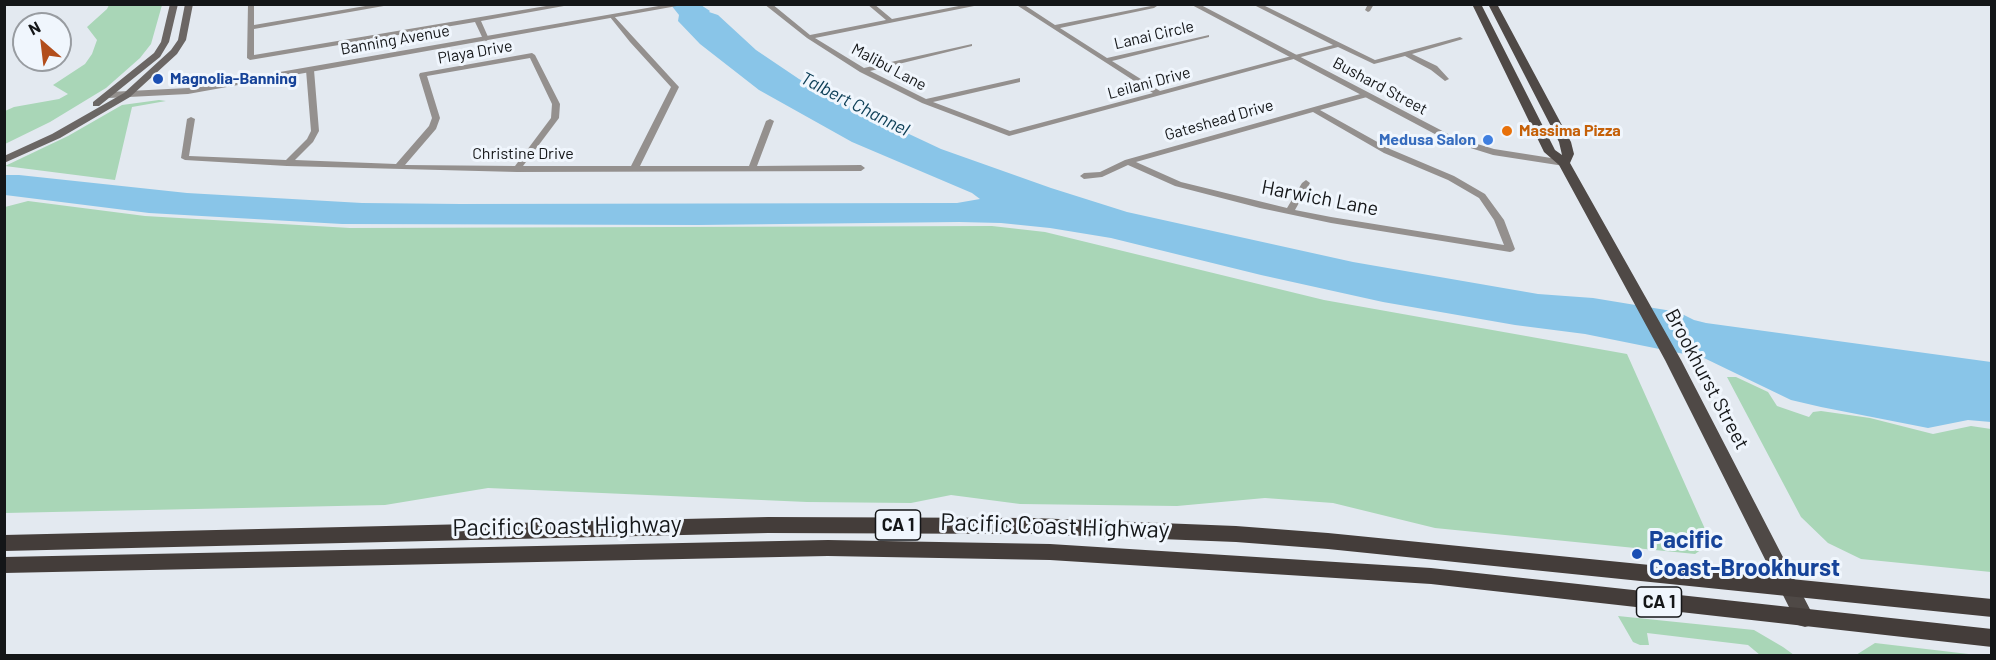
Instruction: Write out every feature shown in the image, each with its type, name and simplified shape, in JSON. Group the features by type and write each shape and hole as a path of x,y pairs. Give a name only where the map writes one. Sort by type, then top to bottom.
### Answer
{"highway":[{"name":"Pacific Coast Highway","path":"4,543 756,525 1034,526 1236,534 1328,541 1992,608"},
{"name":"Pacific Coast Highway","path":"4,565 828,548 1050,552 1431,576 1992,638"}],"main road":[{"path":"4,152 80,114 109,95 157,55 165,42 174,4"},
{"path":"4,160 56,136 127,95 174,52 182,40 189,4"},
{"name":"Brookhurst Street","path":"1476,4 1550,152 1564,163 1673,360 1805,619"},
{"name":"Brookhurst Street","path":"1492,4 1565,142 1568,154 1564,163"}],"street":[{"path":"251,4 250,58 572,4"},
{"path":"251,27 392,4"},
{"name":"Banning Avenue","path":"109,95 188,91 685,4"},
{"name":"Malibu Lane","path":"767,4 809,37 863,70 925,101 1009,134"},
{"path":"870,4 892,22"},
{"path":"809,37 981,4"},
{"path":"1018,4 1160,94"},
{"name":"Bushard Street","path":"1193,4 1433,131 1470,146 1530,159 1564,163"},
{"path":"1255,4 1374,62 1460,39"},
{"path":"1054,27 1154,6"},
{"path":"613,17 675,87 634,169"},
{"path":"477,20 486,39"},
{"name":"Lanai Circle","path":"1106,60 1208,36"},
{"path":"863,70 970,45"},
{"name":"Leilani Drive","path":"1009,134 1296,59 1339,45"},
{"path":"1407,54 1434,68 1445,79"},
{"name":"Playa Drive","path":"398,167 434,127 436,118 423,75 532,55 556,104 555,118 517,170"},
{"path":"287,163 310,140 315,131 310,70"},
{"path":"925,101 1017,80"},
{"name":"Gateshead Drive","path":"1084,176 1102,174 1128,162 1368,97"},
{"name":"Harwich Lane","path":"1128,162 1178,184 1290,211 1386,230 1510,249 1499,220 1482,196 1451,178 1387,151 1316,111"},
{"name":"Christine Drive","path":"191,119 185,158 517,170 861,168"},
{"path":"752,168 770,121"},
{"path":"1290,211 1306,183"}],"green space":[{"path":"109,5 162,5 151,44 140,58 106,88 50,122 5,144 5,111 14,107 59,99 68,94 53,85 85,64 92,54 97,40 87,27"},
{"path":"166,101 132,107 115,180 5,166 68,136 122,105"},
{"path":"28,201 145,216 350,228 992,226 1045,232 1324,300 1627,354 1709,538 1705,547 1695,554 1435,528 1333,503 1265,498 1177,506 1020,504 951,495 911,503 807,502 488,488 385,505 5,513 5,207"},
{"path":"1727,377 1736,377 1768,392 1777,406 1809,417 1813,412 1821,411 1870,418 1933,434 1971,426 1991,429 1991,572 1861,559 1828,543 1801,517"},
{"path":"1618,616 1754,630 1794,655 1760,655 1748,645 1647,633 1649,645 1640,645 1633,642"},
{"path":"1875,643 1977,655 1856,655"}],"water":[{"path":"671,5 701,5 709,12 718,15 756,50 799,79 843,103 941,149 1051,188 1127,212 1353,262 1538,294 1593,298 1678,312 1706,323 1991,362 1991,422 1968,420 1928,428 1821,407 1791,400 1704,358 1585,334 1515,325 1383,302 1111,238 1050,228 959,222 698,225 342,224 149,213 5,195 5,175 19,175 187,193 362,203 957,203 980,199 972,193 852,142 759,90 700,44 678,21 679,15"}],"place":[{"name":"Magnolia-Banning","path":"158,79"},
{"name":"Massima Pizza","path":"1507,131"},
{"name":"Medusa Salon","path":"1488,140"},
{"name":"Pacific Coast-Brookhurst","path":"1637,554"}],"water label":[{"name":"Talbert Channel","path":"855,104"}]}
